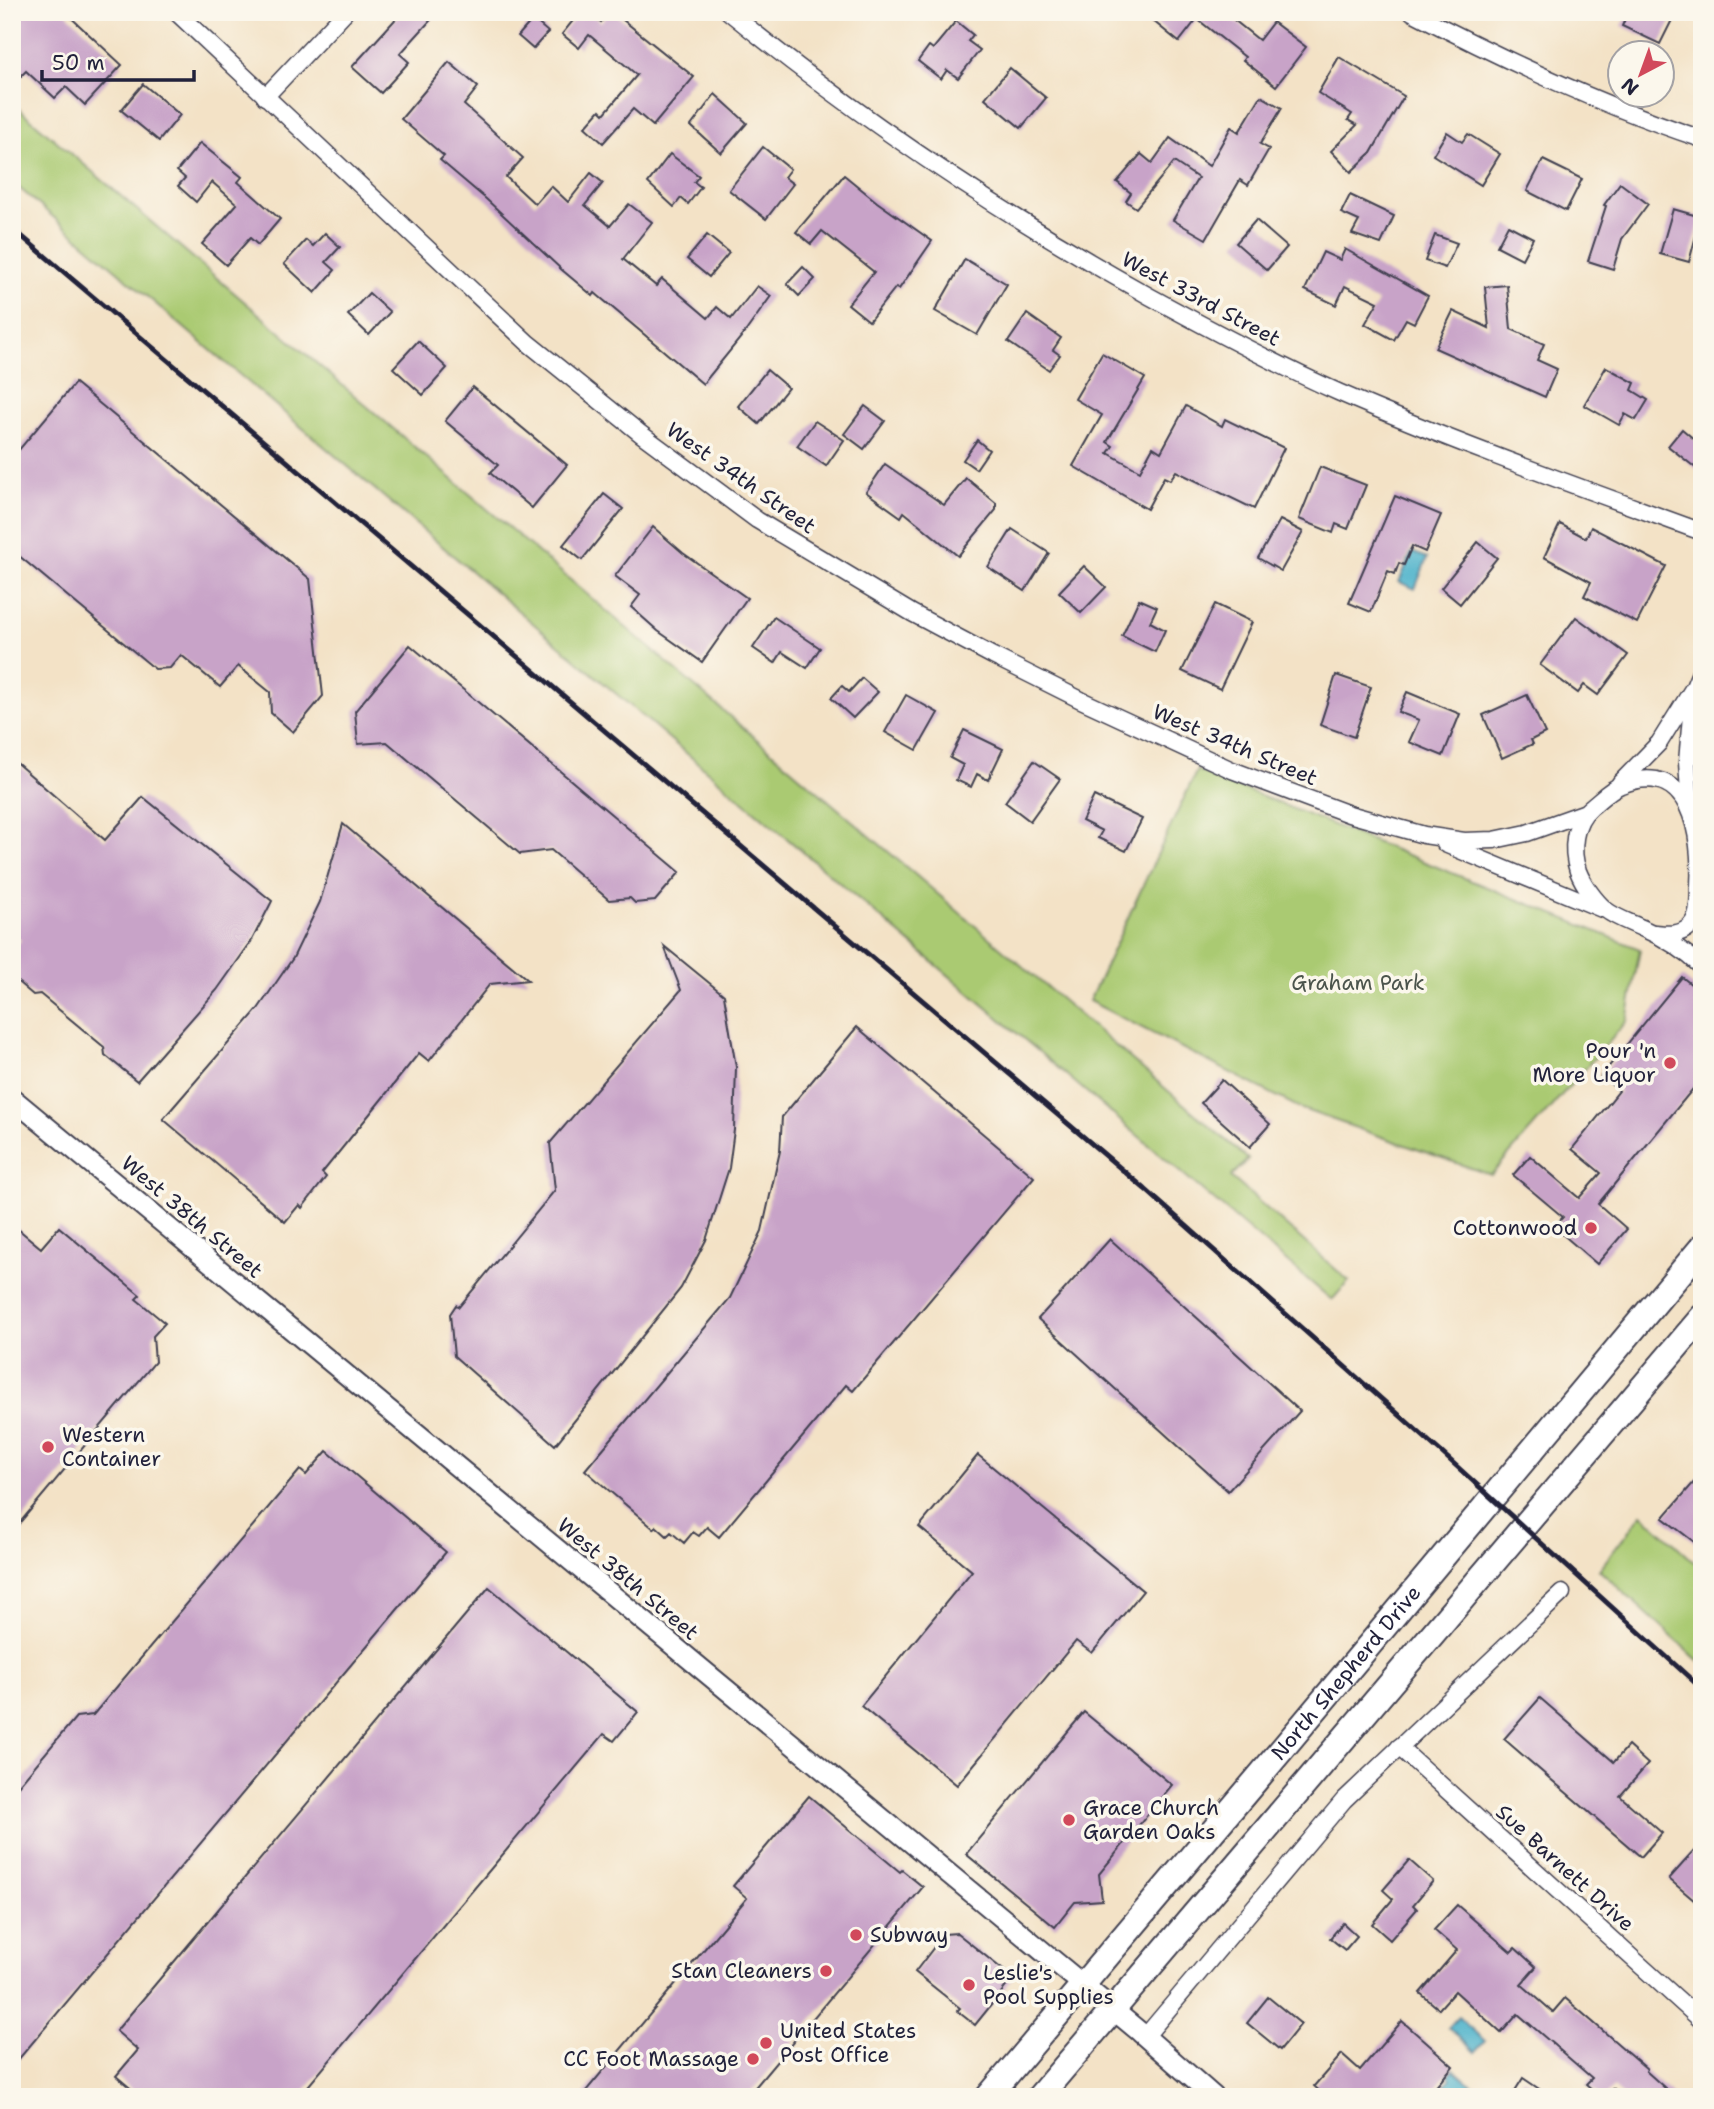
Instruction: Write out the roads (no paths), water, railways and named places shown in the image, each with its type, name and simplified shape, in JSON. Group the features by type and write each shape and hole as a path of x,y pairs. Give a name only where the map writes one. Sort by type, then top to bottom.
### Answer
{"main road":[{"name":"North Shepherd Drive","path":"988,2097 1702,1247"},
{"name":"North Shepherd Drive","path":"1039,2097 1702,1317"}],"street":[{"name":"West 34th Street","path":"176,12 528,343 641,434 757,520 912,613 1105,711 1232,770 1349,814 1424,835 1607,911"},
{"path":"265,97 345,12"},
{"name":"West 33rd Street","path":"729,12 830,90 1008,213 1069,251 1250,351 1419,427 1702,532"},
{"path":"1412,12 1566,87 1669,129 1702,139"},
{"path":"1702,668 1694,687 1659,743 1619,785 1586,812 1574,841 1573,855 1580,875 1607,911 1655,933 1687,953 1702,967"},
{"path":"1655,933 1675,935 1689,927 1698,911 1701,873 1690,811 1687,762 1694,687"},
{"path":"1619,785 1651,778 1668,783 1680,793 1690,811"},
{"name":"West 34th Street","path":"1424,835 1464,841 1494,840 1527,833 1586,812"},
{"name":"West 38th Street","path":"12,1098 1083,1985 1214,2097"},
{"path":"1145,2038 1344,1800 1562,1593"},
{"name":"Sue Barnett Drive","path":"1399,1747 1702,2021"}],"water":[{"path":"1412,552 1427,558 1415,589 1399,582"},
{"path":"1458,2017 1485,2041 1475,2052 1448,2028"},
{"path":"1453,2069 1479,2091 1474,2097 1457,2097 1444,2086 1451,2078 1448,2075"}],"railway":[{"path":"12,228 1145,1189 1702,1689"}],"place":[{"name":"Pour 'n More Liquor","path":"1670,1063"},
{"name":"Cottonwood","path":"1591,1228"},
{"name":"Western Container","path":"48,1447"},
{"name":"Grace Church Garden Oaks","path":"1069,1820"},
{"name":"Subway","path":"856,1935"},
{"name":"Stan Cleaners","path":"826,1971"},
{"name":"Leslie's Pool Supplies","path":"969,1985"},
{"name":"United States Post Office","path":"766,2043"},
{"name":"CC Foot Massage","path":"753,2059"}],"park label":[{"name":"Graham Park","path":"1358,983"}]}
